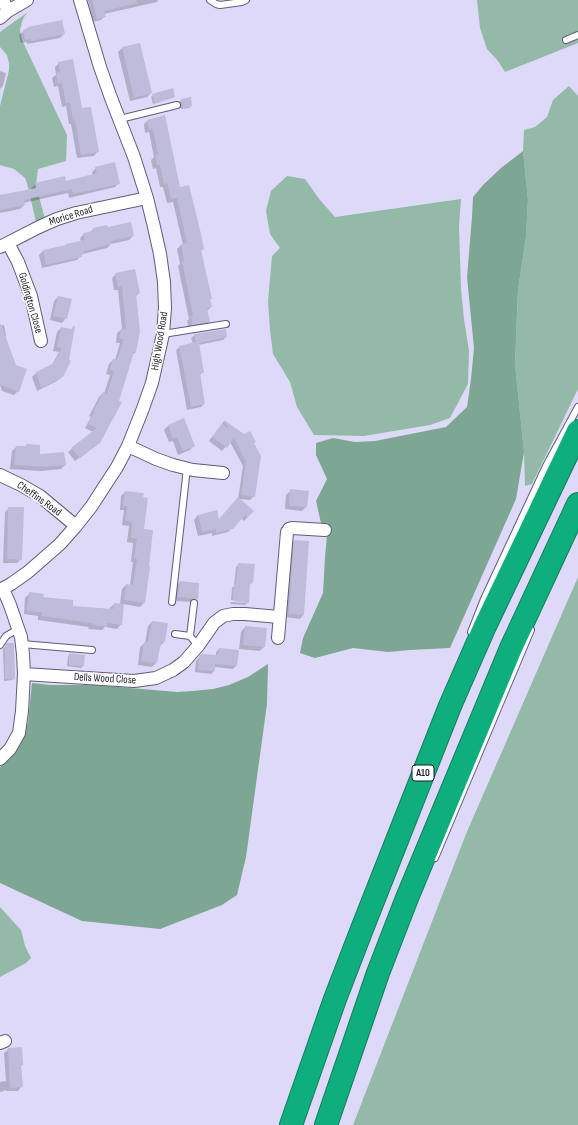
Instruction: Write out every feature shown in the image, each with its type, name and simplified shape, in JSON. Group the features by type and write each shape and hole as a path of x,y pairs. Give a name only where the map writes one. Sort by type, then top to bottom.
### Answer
{"highway":[{"name":"A10","path":"291,1125 335,999 450,706 485,626 578,431"},
{"path":"326,1125 378,973 410,891 510,648 578,504"}],"street":[{"path":"3,0 4,14 27,0"},
{"name":"High Wood Road","path":"1,589 28,572 45,558 92,507 117,467 136,428 152,383 163,334 165,308 163,276 147,198 134,157 100,66 80,0"},
{"name":"Morice Road","path":"4,245 56,219 76,213 147,198"},
{"name":"Goldington Close","path":"4,245 18,262 31,296 41,341"},
{"path":"128,446 173,465 222,474"},
{"name":"Cheffins Road","path":"0,475 40,496 76,526"},
{"path":"278,638 286,532 289,528 325,530"},
{"path":"0,759 13,744 20,727 24,674 22,644 18,629 1,589"},
{"name":"Dells Wood Close","path":"24,674 134,681 156,678 173,670 189,657 214,623 224,616 245,614 279,617"}],"lane":[{"path":"210,0 220,5 242,2 246,0"},
{"path":"566,40 578,35"},
{"path":"120,119 177,105"},
{"path":"163,334 226,324"},
{"path":"468,638 484,599 546,466 578,407"},
{"path":"172,602 186,468"},
{"path":"560,560 578,507"},
{"path":"190,636 194,603"},
{"path":"433,864 534,623"},
{"path":"0,645 6,636 18,629"},
{"path":"175,634 190,636 198,646"},
{"path":"22,644 92,650"},
{"path":"450,706 458,672"},
{"path":"378,973 396,945"}],"green space":[{"path":"477,0 578,0 578,43 505,72 498,61 487,49 480,28"},
{"path":"28,12 24,17 20,30 22,40 67,135 66,161 38,169 36,185 45,219 36,222 25,178 14,169 0,165 0,106 9,70 9,63 7,55 0,47 0,32"},
{"path":"569,86 578,96 578,389 532,484 525,486 524,452 515,364 518,290 526,237 528,200 523,151 524,130 535,127 547,117 553,100"},
{"path":"523,151 528,200 526,237 518,290 515,364 524,452 516,499 450,648 388,652 353,648 315,658 300,653 303,638 323,593 328,524 321,523 316,501 327,479 316,455 316,443 333,438 355,442 375,441 446,427 467,407 474,348 467,277 473,197 501,168"},
{"path":"287,176 305,179 320,200 335,217 461,199 459,226 461,289 469,351 468,384 450,418 430,425 364,436 314,435 297,407 290,382 273,354 270,330 268,301 272,256 280,248 270,234 266,211 271,191"},
{"path":"578,577 578,1125 353,1125 466,834"},
{"path":"268,664 267,704 246,857 237,895 222,905 160,929 82,921 0,883 0,767 11,758 23,740 28,722 32,683 50,685 95,685 177,692 193,691 213,689 229,685 248,677"},
{"path":"0,907 21,930 25,946 31,958 26,963 0,977"}],"building":[{"path":"92,0 136,0 137,3 104,11 106,17 97,19"},
{"path":"62,20 65,34 31,41 31,39 25,40 23,30 29,28 28,27"},
{"path":"140,43 152,93 134,98 122,47"},
{"path":"73,59 82,108 91,107 99,152 81,155 75,120 73,121 70,103 66,103 62,83 58,83 56,73 60,72 58,62"},
{"path":"173,88 175,97 155,103 152,94"},
{"path":"191,97 192,106 183,108 181,99"},
{"path":"165,115 180,187 189,185 201,234 204,249 201,250 212,299 210,299 212,307 207,308 210,322 192,325 191,316 193,316 182,261 184,261 181,244 187,243 177,198 171,199 167,183 164,184 160,165 157,165 155,155 158,154 153,129 149,130 147,120"},
{"path":"115,162 120,184 73,194 72,189 24,200 25,205 0,210 0,195 36,188 35,183 65,176 66,181 97,173 95,167"},
{"path":"131,222 134,236 111,241 112,244 84,251 84,254 81,254 82,257 46,265 43,250 85,240 83,233 93,231 93,228 107,225 108,227"},
{"path":"135,269 140,293 136,294 140,331 136,352 134,352 119,401 122,402 100,443 80,458 71,448 97,428 88,424 103,392 107,394 114,371 110,370 113,359 117,360 124,339 119,339 121,328 126,329 122,286 118,287 115,273"},
{"path":"58,296 72,299 67,319 53,316"},
{"path":"0,324 16,365 27,369 19,392 0,385"},
{"path":"73,326 75,327 69,360 71,361 63,377 41,388 36,372 54,363 62,348 57,347 61,327 72,329"},
{"path":"226,329 227,337 199,343 204,373 200,373 205,404 191,407 179,346 196,342 194,334"},
{"path":"184,418 195,446 183,451 177,437 173,439 168,425"},
{"path":"224,420 244,434 250,431 256,442 254,443 261,456 255,497 241,495 246,462 234,438 227,448 212,437 222,424 229,429"},
{"path":"26,444 40,445 40,454 64,452 66,465 46,467 14,465 16,446 26,446"},
{"path":"290,489 309,491 307,507 289,506"},
{"path":"125,491 144,493 143,497 148,498 144,529 153,530 145,603 124,600 126,584 133,585 137,559 134,558 137,539 131,538 132,522 125,521 127,506 123,506"},
{"path":"238,497 254,511 248,517 245,515 233,529 216,533 216,529 202,532 198,515 217,510 219,519"},
{"path":"8,507 24,507 22,560 7,559"},
{"path":"294,540 309,541 304,615 289,614"},
{"path":"238,563 255,564 253,583 250,583 249,603 233,601 234,584 236,584"},
{"path":"180,581 199,583 198,599 178,597"},
{"path":"29,592 44,594 43,597 73,600 73,606 113,609 114,603 124,604 122,625 107,623 107,627 92,625 92,623 42,616 42,612 27,611"},
{"path":"152,621 168,623 165,642 161,642 157,663 141,661 144,642 148,642"},
{"path":"245,626 267,628 265,647 243,645"},
{"path":"6,643 14,643 15,679 5,679"},
{"path":"219,648 239,650 237,666 215,664 215,671 198,670 199,657 201,654 218,655"},
{"path":"69,653 85,655 84,666 69,665"},
{"path":"22,1047 23,1065 21,1065 23,1087 10,1088 8,1048"}]}
